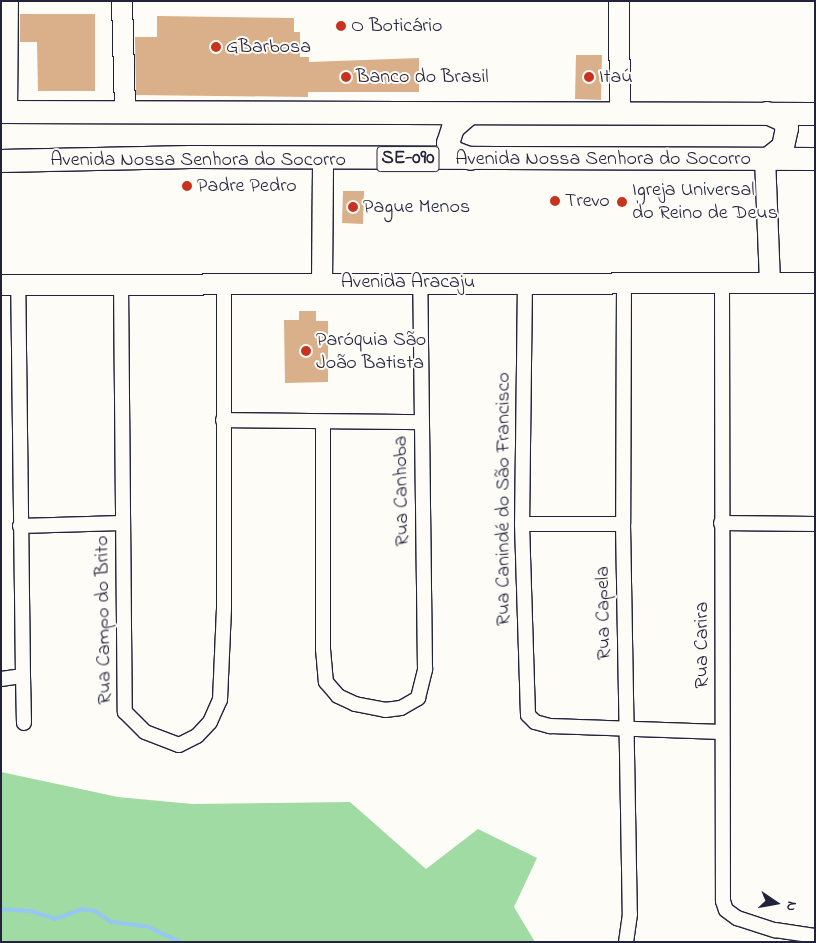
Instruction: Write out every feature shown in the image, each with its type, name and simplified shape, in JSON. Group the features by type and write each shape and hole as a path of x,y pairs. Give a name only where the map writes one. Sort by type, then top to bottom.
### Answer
{"main road":[{"name":"SE-090","path":"4,112 125,110 469,114 815,114"},
{"path":"766,113 784,120 787,128 783,147 767,158"},
{"path":"469,114 453,128 448,143 453,152 471,160"},
{"name":"Avenida Nossa Senhora do Socorro","path":"1,161 191,157 471,160 815,159"}],"street":[{"path":"4,112 8,1"},
{"path":"122,1 125,110"},
{"path":"619,1 620,113"},
{"path":"322,282 323,158"},
{"path":"767,158 770,283"},
{"name":"Avenida Aracaju","path":"10,284 121,282 815,283"},
{"name":"Rua Campo do Brito","path":"121,282 125,712 133,722 152,736 184,744 197,736 210,722 220,700 224,609 224,283"},
{"name":"Rua Canhoba","path":"323,422 323,649 326,682 345,700 377,709 402,708 418,698 424,682 420,282"},
{"name":"Rua Canindé do São Francisco","path":"525,282 522,524 528,715 543,725 626,729"},
{"name":"Rua Capela","path":"624,283 623,524 630,914 626,942"},
{"path":"10,284 20,526 24,724"},
{"name":"Rua Carira","path":"722,284 722,881 726,910 737,918 775,930 815,936"},
{"path":"223,420 421,422"},
{"path":"20,526 122,523"},
{"path":"721,523 815,524"},
{"path":"522,524 623,524"},
{"path":"1,679 23,676"},
{"path":"626,729 722,732"}],"green space":[{"path":"1,772 118,797 192,804 350,802 426,869 478,829 537,858 514,907 535,942 1,942"}],"building":[{"path":"20,14 95,14 95,91 38,91 37,42 20,42"},
{"name":"GBarbosa","path":"157,16 294,18 294,32 300,32 300,57 309,57 309,62 419,58 419,92 308,92 308,97 136,95 135,37 157,37"},
{"name":"Itaú","path":"576,55 602,55 601,100 575,99"},
{"name":"Pague Menos","path":"343,191 364,191 363,224 342,223"},
{"name":"Paróquia São João Batista","path":"299,311 316,311 316,321 328,321 328,382 285,383 284,320 299,320"}],"waterway":[{"path":"1,909 31,911 55,919 82,909 95,911 111,922 146,926 180,942"}],"place":[{"name":"O Boticário","path":"341,26"},
{"name":"GBarbosa","path":"216,47"},
{"name":"Banco do Brasil","path":"346,77"},
{"name":"Itaú","path":"589,77"},
{"name":"Padre Pedro","path":"187,186"},
{"name":"Trevo","path":"555,201"},
{"name":"Igreja Universal do Reino de Deus","path":"622,202"},
{"name":"Pague Menos","path":"353,207"},
{"name":"Paróquia São João Batista","path":"306,351"}]}
